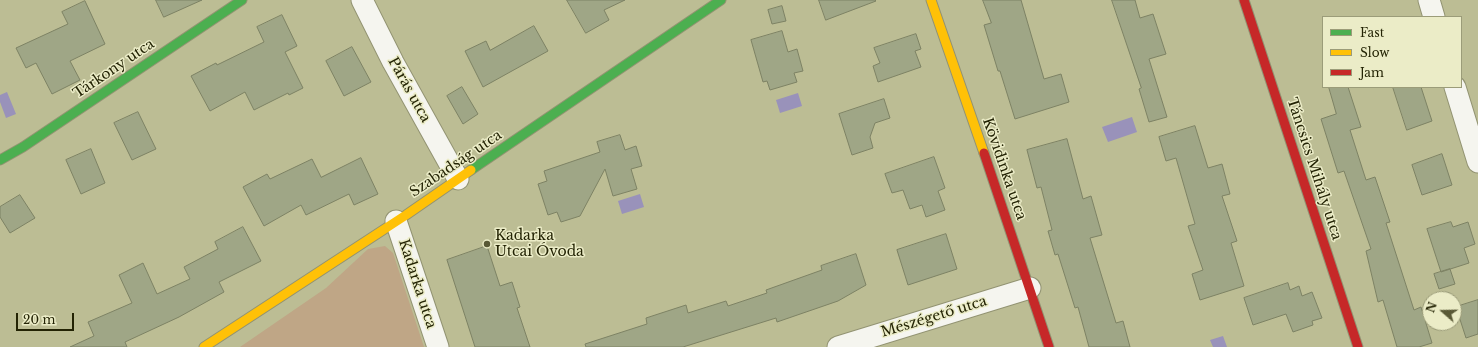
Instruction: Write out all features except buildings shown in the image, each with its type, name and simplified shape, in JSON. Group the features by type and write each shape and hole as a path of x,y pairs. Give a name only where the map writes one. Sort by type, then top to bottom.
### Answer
{"street":[{"name":"Tárkony utca","path":"0,160 23,148 242,0"},
{"name":"Párás utca","path":"362,0 393,62 458,179"},
{"name":"Szabadság utca","path":"204,347 396,221 721,0"},
{"name":"Kövidinka utca","path":"931,0 1049,347"},
{"name":"Táncsics Mihály utca","path":"1244,0 1358,347"},
{"path":"1429,0 1434,16"},
{"path":"1455,88 1473,127 1478,162"},
{"name":"Kadarka utca","path":"396,221 438,347"},
{"name":"Mészégető utca","path":"838,347 1030,288"}],"shaded area":[{"path":"7,92 16,114 6,118 0,102 0,95"},
{"path":"798,93 802,106 780,113 776,100"},
{"path":"1132,117 1137,132 1108,142 1102,127"},
{"path":"640,194 644,207 622,214 618,201"},
{"path":"385,246 393,253 424,347 240,347 326,288 368,249"},
{"path":"1223,336 1227,347 1213,347 1210,340"}],"traffic: fast":[{"path":"0,160 23,147 242,0"},
{"path":"471,170 721,0"}],"traffic: slow":[{"path":"931,0 984,153"},
{"path":"204,347 406,215 471,170"}],"traffic: jam":[{"path":"1244,0 1358,347"},
{"path":"984,153 1049,347"}],"place":[{"name":"Kadarka Utcai Óvoda","path":"487,244"}]}
